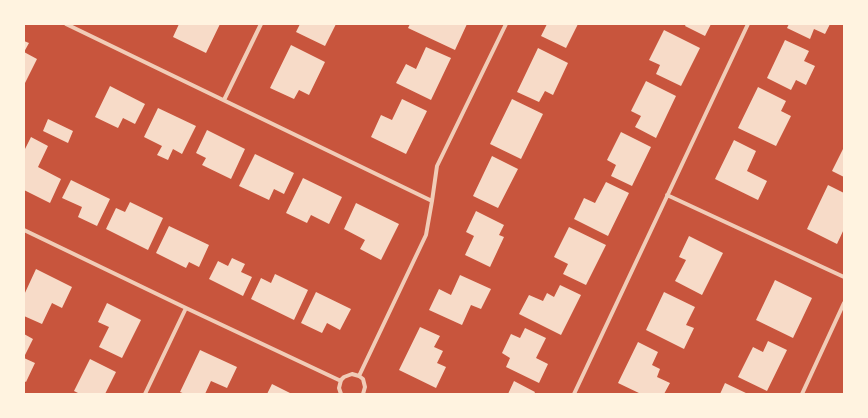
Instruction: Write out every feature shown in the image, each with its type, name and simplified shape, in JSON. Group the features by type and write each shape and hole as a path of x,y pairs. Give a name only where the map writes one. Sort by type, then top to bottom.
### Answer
{"street":[{"path":"66,24 432,201"},
{"path":"224,100 260,24"},
{"path":"358,376 426,235 437,166 506,24"},
{"path":"574,394 748,24"},
{"path":"667,195 844,277"},
{"path":"24,230 341,381"},
{"path":"802,394 844,302"},
{"path":"144,394 186,308"},
{"path":"341,394 339,388 341,381 344,377 352,374 363,379 366,393"}],"building":[{"path":"179,24 220,24 206,53 173,37"},
{"path":"300,24 336,24 325,46 296,32"},
{"path":"410,24 467,24 455,50 408,28"},
{"path":"547,24 578,24 566,48 541,36"},
{"path":"686,24 711,24 705,36 685,26"},
{"path":"789,24 830,24 825,34 814,29 810,39 787,28"},
{"path":"664,30 700,48 681,86 656,74 660,65 649,60"},
{"path":"785,40 809,51 804,61 815,66 806,85 796,80 791,90 767,78"},
{"path":"24,41 29,43 24,52"},
{"path":"291,45 325,62 309,95 299,90 294,99 270,88"},
{"path":"426,47 451,58 431,100 396,83 406,64 416,69"},
{"path":"538,48 568,63 553,95 545,91 539,102 517,92"},
{"path":"24,52 37,59 24,85"},
{"path":"646,81 676,96 656,138 635,127 641,116 631,111"},
{"path":"110,86 145,104 135,124 123,118 118,128 95,117"},
{"path":"758,87 786,101 781,111 791,116 776,146 738,128"},
{"path":"402,99 427,111 406,154 371,137 381,115 392,120"},
{"path":"512,99 543,114 521,159 490,144"},
{"path":"158,108 196,126 182,154 173,149 168,160 157,155 162,146 144,137"},
{"path":"48,119 73,131 68,143 43,131"},
{"path":"207,130 245,149 231,179 202,165 206,158 196,153"},
{"path":"621,132 651,147 632,186 611,176 616,165 607,160"},
{"path":"31,137 48,146 38,167 61,179 50,203 24,190 24,151"},
{"path":"734,140 756,151 747,171 767,181 758,200 715,179"},
{"path":"844,147 844,177 832,171"},
{"path":"255,154 294,173 284,194 274,189 269,200 239,186"},
{"path":"492,156 518,169 498,208 473,196"},
{"path":"303,178 342,197 329,224 311,215 307,223 286,213"},
{"path":"71,180 110,199 97,226 78,217 82,207 62,198"},
{"path":"606,182 629,193 608,236 574,219 584,198 595,203"},
{"path":"828,185 844,193 844,229 837,244 807,229"},
{"path":"130,202 163,218 148,250 106,229 116,208 125,212"},
{"path":"356,203 399,224 381,260 360,249 365,240 344,229"},
{"path":"476,211 504,225 499,235 504,237 490,267 465,255 474,236 466,232"},
{"path":"169,226 209,245 199,267 189,262 186,268 156,253"},
{"path":"569,227 606,245 586,285 563,274 568,264 554,257"},
{"path":"689,236 723,253 702,295 675,281 686,260 679,257"},
{"path":"232,258 245,264 241,272 252,277 243,296 209,279 218,261 228,266"},
{"path":"36,269 72,287 62,308 52,303 42,324 24,316 24,295"},
{"path":"275,274 308,290 294,320 251,299 261,278 271,283"},
{"path":"460,275 491,289 481,309 471,305 462,325 429,310 439,289 451,295"},
{"path":"775,280 812,298 793,338 756,320"},
{"path":"560,285 581,295 561,335 519,314 529,295 543,301 547,293 554,297"},
{"path":"316,292 351,309 340,330 327,323 322,333 301,323"},
{"path":"664,292 695,307 686,325 694,328 684,349 646,330"},
{"path":"107,303 141,320 122,358 99,347 109,327 98,322"},
{"path":"420,327 440,336 434,347 443,351 437,363 446,367 436,388 399,370"},
{"path":"525,328 546,338 536,358 548,364 539,383 506,367 510,358 502,353 511,334 520,338"},
{"path":"24,334 33,339 24,357"},
{"path":"768,341 787,350 767,391 738,377 753,347 763,352"},
{"path":"638,342 658,352 652,365 660,369 657,377 670,383 664,394 641,394 618,383"},
{"path":"200,350 237,367 227,388 211,381 205,394 185,394 180,392"},
{"path":"24,358 35,363 26,382 24,381"},
{"path":"90,359 116,372 105,394 77,394 78,393 74,391"},
{"path":"514,381 535,392 534,394 508,394"},
{"path":"725,383 748,394 720,394"},
{"path":"272,384 292,394 267,394"}]}
